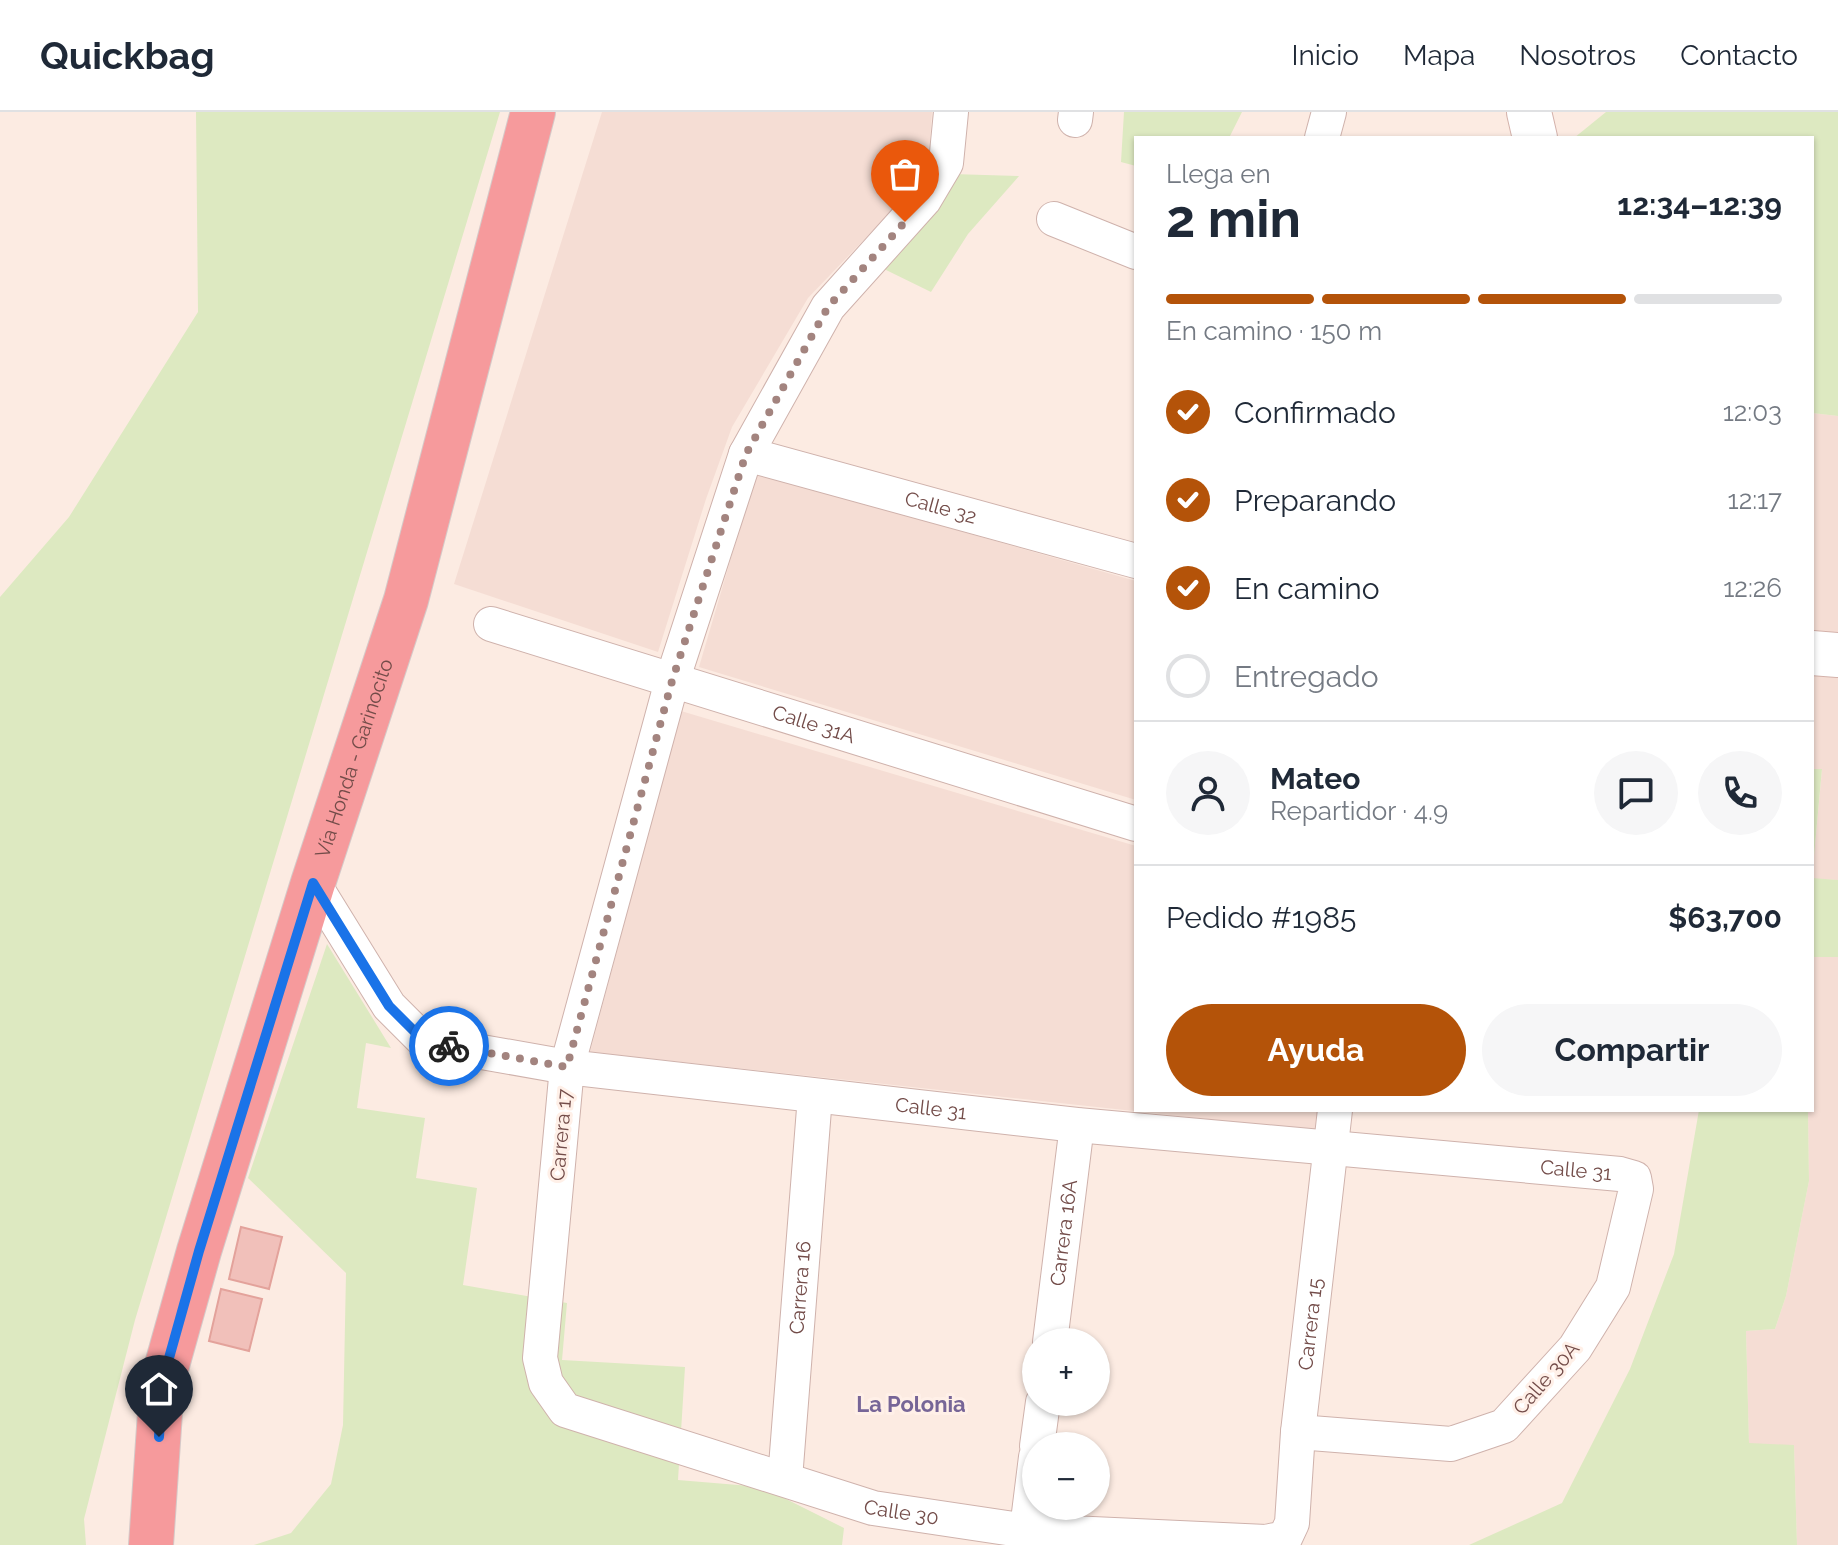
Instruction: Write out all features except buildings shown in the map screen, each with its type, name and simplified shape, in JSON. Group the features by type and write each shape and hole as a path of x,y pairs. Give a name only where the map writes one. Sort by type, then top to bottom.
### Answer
{"highway":[{"name":"Vía Honda - Garinocito","path":"151,1545 162,1383 199,1251 313,883 406,600 533,112"}],"street":[{"name":"Carrera 17","path":"546,1383 540,1358 567,1067 672,681 746,454 828,307 924,200 946,163 951,112"},
{"path":"1323,136 1329,112"},
{"path":"1054,219 1134,251"},
{"name":"Calle 32","path":"746,454 1134,560"},
{"name":"Calle 31A","path":"491,624 1134,823"},
{"path":"1814,653 1838,655"},
{"name":"Calle 31","path":"313,883 389,1006 425,1042 567,1067 815,1096 1077,1125 1620,1174 1634,1178"},
{"name":"Carrera 16","path":"785,1479 815,1096"},
{"name":"Carrera 15","path":"1285,1538 1292,1523 1298,1432 1335,1112"},
{"name":"Carrera 16A","path":"1052,1328 1077,1125"},
{"name":"Calle 30A","path":"1298,1432 1451,1444 1504,1426 1575,1348 1613,1287 1636,1189 1634,1178"},
{"name":"Calle 30","path":"546,1383 565,1410 873,1508 1026,1538 1266,1542 1285,1538"}],"shaded area":[{"path":"602,112 932,112 929,155 904,198 808,298 732,427 658,652 454,584"},
{"path":"1814,413 1838,416 1838,640 1814,637"},
{"path":"756,473 1134,580 1134,799 699,667"},
{"path":"1814,674 1838,677 1838,880 1814,879 1822,770 1814,769"},
{"path":"681,711 1134,845 1134,1111 590,1052"},
{"path":"1814,957 1838,957 1838,1545 1797,1545 1794,1446 1749,1444 1746,1331 1775,1329 1786,1296 1809,1181 1808,1112 1814,1112"},
{"path":"1143,1112 1320,1112 1318,1131"}],"green space":[{"path":"196,112 500,112 135,1320 84,1519 86,1545 0,1545 0,597 69,517 198,312"},
{"path":"1124,112 1242,112 1230,136 1134,136 1134,165 1121,162"},
{"path":"1606,112 1838,112 1838,416 1814,413 1814,136 1576,136"},
{"path":"952,174 1019,176 968,234 931,292 884,269"},
{"path":"1814,769 1822,769 1814,856"},
{"path":"1814,878 1838,880 1838,957 1814,957"},
{"path":"327,944 391,1048 366,1043 357,1108 425,1118 416,1178 477,1188 463,1285 567,1303 562,1360 685,1367 678,1480 762,1487 844,1528 842,1545 254,1545 291,1533 331,1484 343,1425 346,1273 248,1178"},
{"path":"1699,1112 1808,1112 1809,1181 1786,1296 1775,1329 1746,1331 1749,1443 1794,1445 1797,1545 1469,1545 1562,1503 1630,1369 1674,1254"}],"way so far":[{"path":"449,1046 567,1067 672,681 746,454 828,307 905,222"}],"district":[{"name":"La Polonia","path":"911,1404"}],"route":[{"path":"159,1437 162,1383 199,1251 313,883 389,1006 425,1042 449,1046"}]}
